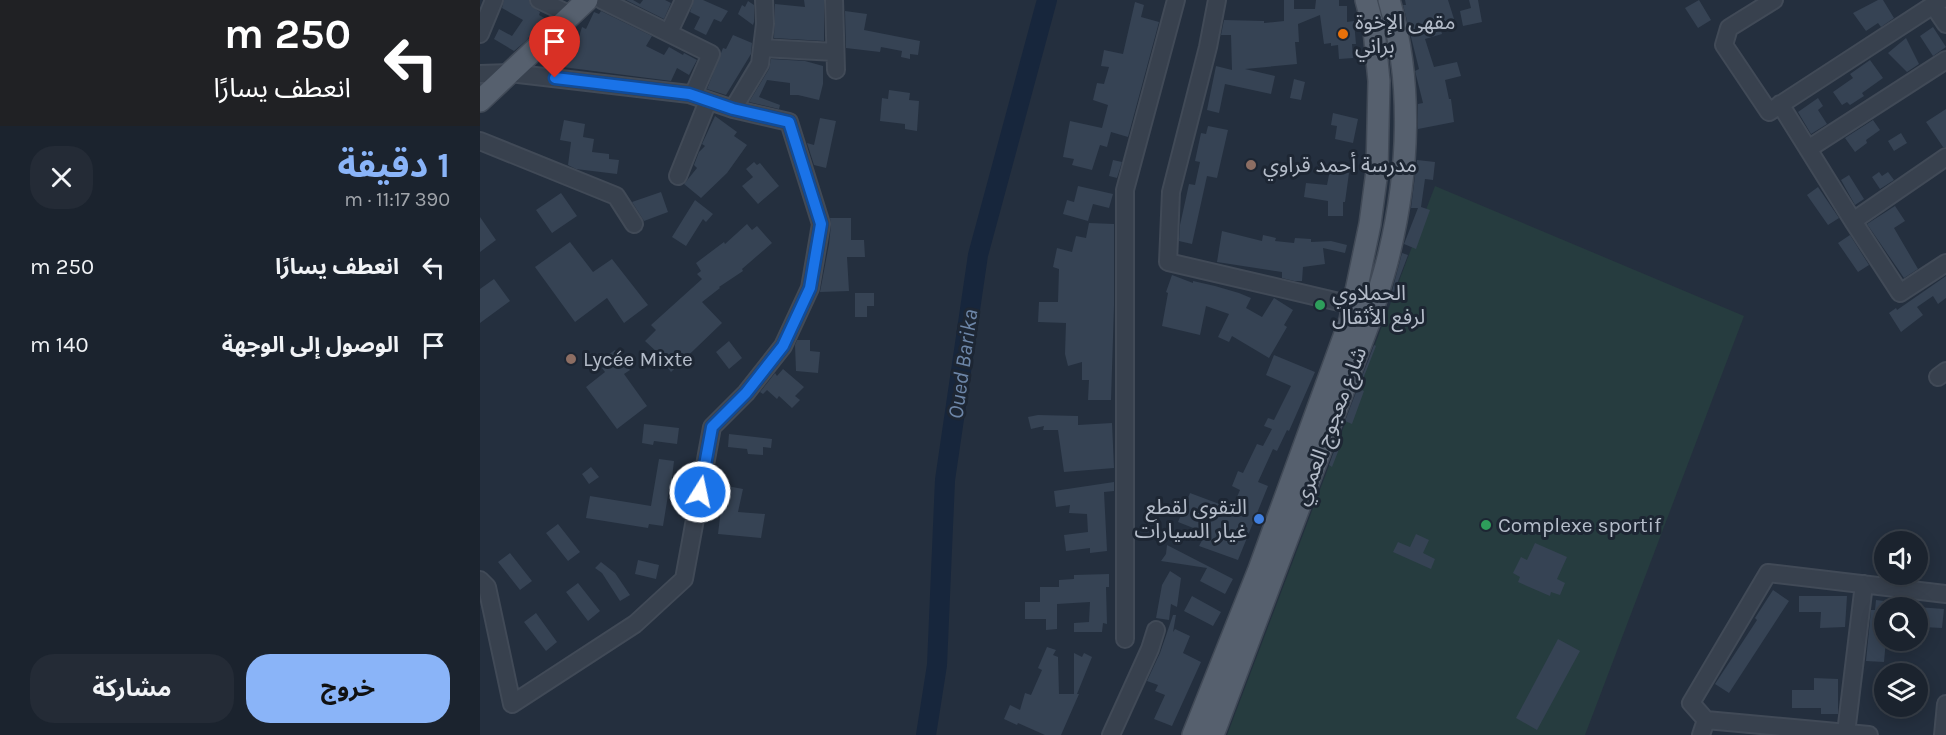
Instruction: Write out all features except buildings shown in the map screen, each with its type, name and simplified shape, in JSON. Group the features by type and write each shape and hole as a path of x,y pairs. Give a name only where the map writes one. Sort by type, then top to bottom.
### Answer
{"main road":[{"path":"480,101 586,0"},
{"name":"شارع معجوج العمري","path":"1193,735 1258,572 1350,320 1370,224 1378,148 1379,81 1374,30 1366,0"},
{"name":"شارع معجوج العمري","path":"1213,735 1370,320 1389,254 1400,197 1406,114 1398,31 1389,0"}],"street":[{"path":"480,34 494,0"},
{"path":"539,0 571,15"},
{"path":"602,0 711,54 678,176"},
{"path":"669,32 684,0"},
{"path":"733,109 760,64 765,24 764,0"},
{"path":"834,0 836,69"},
{"path":"1125,639 1125,190 1176,0"},
{"path":"1217,0 1208,46 1171,192 1167,262 1353,305"},
{"path":"1774,0 1729,28 1724,45 1768,112 1937,2 1946,24"},
{"path":"762,48 835,52"},
{"path":"1808,149 1946,60"},
{"path":"480,74 510,73 700,98 733,109 789,122 821,224 810,288 783,346 746,393 712,427 684,579 635,624 512,704 487,587 480,580"},
{"path":"1780,104 1900,293 1946,262"},
{"path":"480,141 616,196 634,224"},
{"path":"1853,221 1946,157"},
{"path":"1869,735 1704,728 1691,703 1768,573 1946,594"},
{"path":"1846,733 1864,584"},
{"path":"1111,735 1150,649 1156,630"},
{"path":"1943,735 1946,704"}],"green space":[{"name":"Complexe sportif","path":"1435,186 1744,316 1585,735 1227,735"}],"waterway":[{"name":"Oued Barika","path":"926,735 937,665 945,480 978,255 1047,0"}],"place":[{"name":"مقهى الإخوة براني","path":"1343,34"},
{"name":"مدرسة أحمد قراوي","path":"1251,165"},
{"name":"الحملاوي لرفع الأثقال","path":"1320,305"},
{"name":"Lycée Mixte","path":"571,359"},
{"name":"التقوى لقطع غيار السيارات","path":"1259,519"},
{"name":"Complexe sportif","path":"1486,525"}],"route":[{"path":"555,78 689,94 733,109 789,122 821,224 810,288 783,346 746,393 712,427 700,492"}]}
